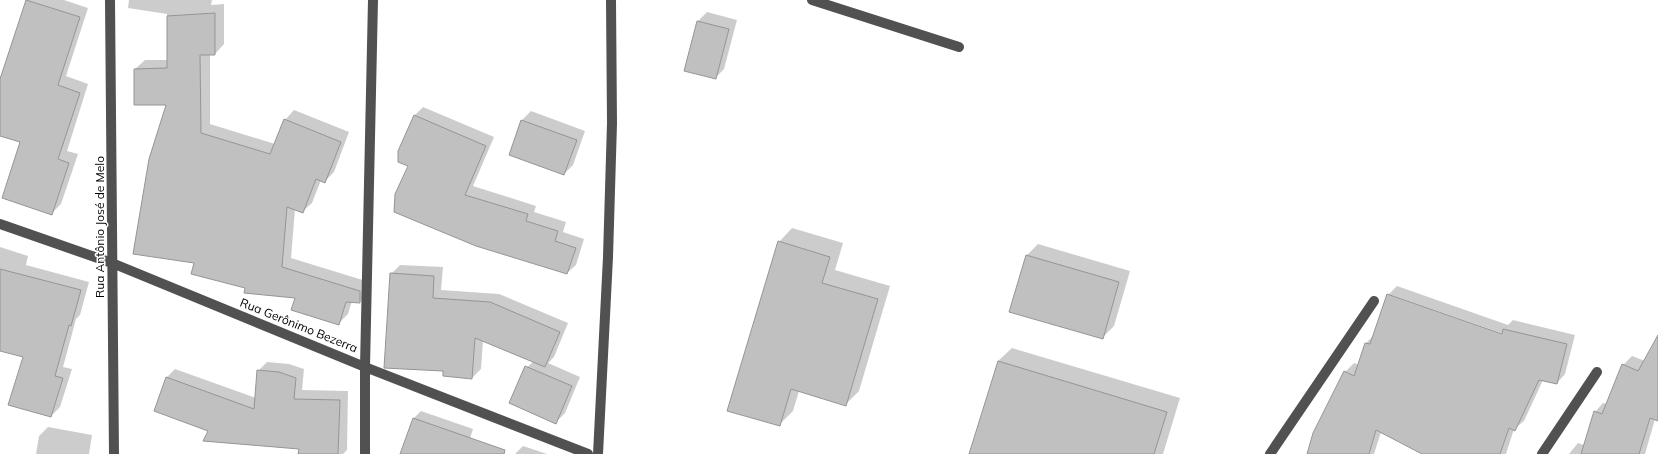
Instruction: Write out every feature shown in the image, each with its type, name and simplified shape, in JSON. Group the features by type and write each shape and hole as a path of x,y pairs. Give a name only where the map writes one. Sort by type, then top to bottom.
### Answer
{"street":[{"name":"Rua Antônio José de Melo","path":"110,0 114,454"},
{"path":"365,454 365,367 373,0"},
{"path":"598,454 608,257 612,123 611,0"},
{"path":"812,0 959,47"},
{"name":"Rua Gerônimo Bezerra","path":"0,224 112,263 365,367 588,454"},
{"path":"1270,454 1374,301"},
{"path":"1542,454 1597,372"}],"building":[{"path":"26,0 80,17 58,85 80,93 58,159 69,163 52,215 2,198 20,142 0,136 0,79"},
{"path":"215,13 215,55 200,55 201,133 270,154 284,119 341,142 325,183 316,179 303,213 287,207 282,267 360,291 360,303 346,302 339,325 291,310 295,298 244,293 245,288 191,274 194,263 133,254 149,159 166,105 134,105 134,69 167,68 167,16"},
{"path":"697,21 729,29 716,79 684,71"},
{"path":"414,115 486,146 465,195 528,214 526,221 558,231 555,241 576,248 567,274 476,246 394,212 395,194 408,166 398,162 398,151"},
{"path":"521,120 577,140 564,175 509,155"},
{"path":"778,241 830,257 822,283 878,299 846,406 791,389 780,426 727,411"},
{"path":"1026,255 1119,282 1103,339 1009,312"},
{"path":"0,269 81,290 71,326 69,325 55,376 63,378 51,417 8,405 23,357 0,351"},
{"path":"390,273 434,276 433,298 490,302 560,332 545,367 475,338 472,379 443,376 443,371 384,368"},
{"path":"1387,294 1502,334 1503,329 1567,344 1557,384 1539,380 1515,431 1509,428 1500,454 1422,454 1376,430 1369,454 1307,454 1313,433 1344,371 1354,376 1365,343 1370,344"},
{"path":"1658,335 1658,421 1650,418 1639,454 1581,454 1594,411 1602,414 1622,364 1638,371"},
{"path":"998,361 1167,412 1154,454 969,454"},
{"path":"525,366 572,386 556,424 509,403"},
{"path":"257,370 279,372 296,378 294,399 340,400 338,454 298,454 299,449 203,441 208,431 154,411 166,377 254,409"},
{"path":"413,418 505,450 504,454 400,454"}]}
